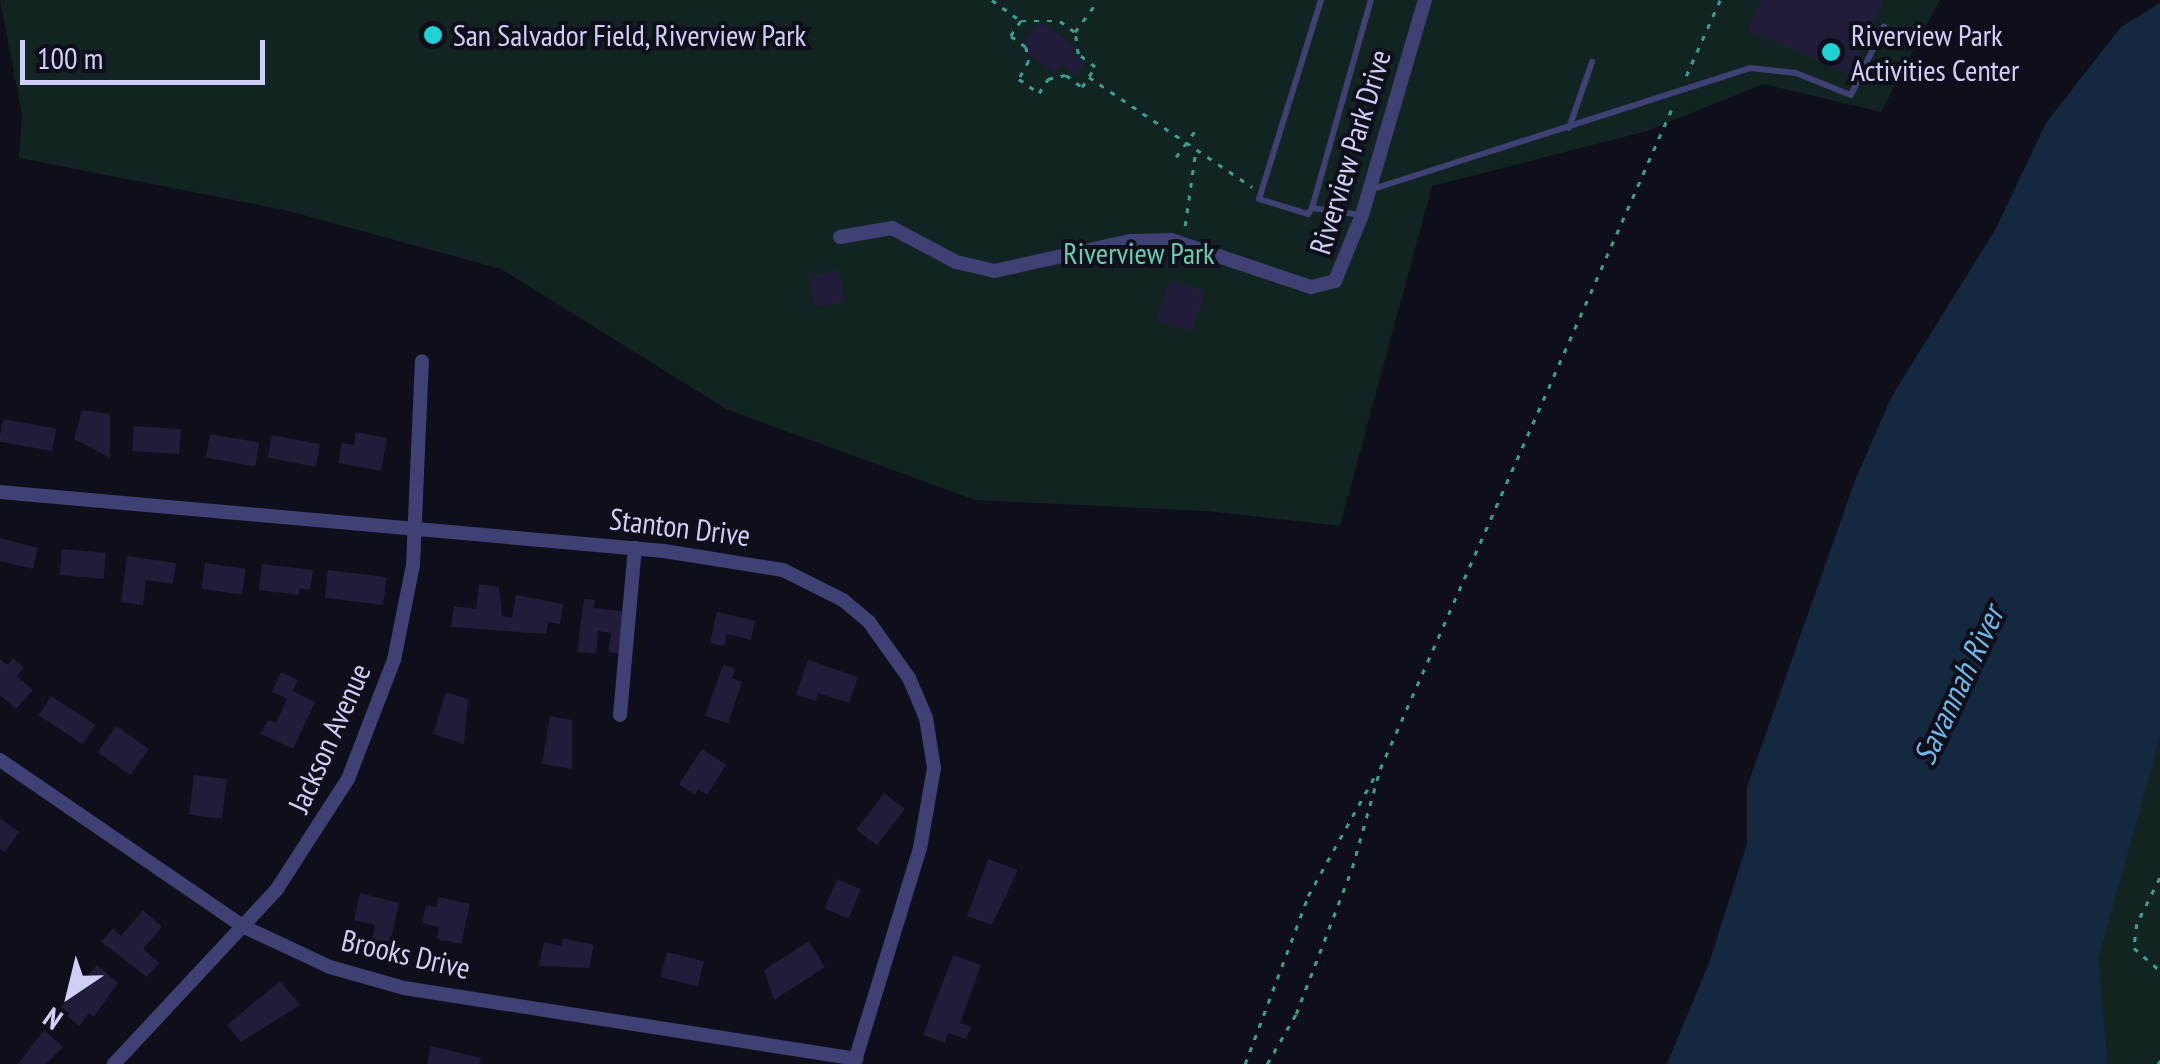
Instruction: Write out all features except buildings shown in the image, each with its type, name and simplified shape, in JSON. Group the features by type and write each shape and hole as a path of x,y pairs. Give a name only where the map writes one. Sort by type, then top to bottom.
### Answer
{"street":[{"name":"Riverview Park Drive","path":"840,237 892,228 956,262 994,271 1131,241 1171,240 1321,285 1342,275 1425,0"},
{"name":"Jackson Avenue","path":"114,1064 301,858 348,779 394,660 418,531 422,361"},
{"name":"Stanton Drive","path":"0,492 635,548 760,565 824,588 868,622 918,697 931,739 930,803 855,1062"},
{"path":"620,716 635,548"},
{"name":"Brooks Drive","path":"0,760 242,926 315,961 404,988 855,1062"}],"lane":[{"path":"1321,0 1259,200 1308,214 1371,0"},
{"path":"1369,191 1750,68 1796,74 1851,96 1884,26"},
{"path":"1569,128 1592,62"},
{"path":"1312,208 1362,215"}],"path":[{"path":"992,0 1021,21 1060,21 1075,32"},
{"path":"1021,21 1011,36 1026,47 1029,61 1019,80 1038,93 1048,79 1066,76 1082,87 1095,66 1078,54 1075,32 1098,0"},
{"path":"1244,1064 1308,896 1380,769 1720,0"},
{"path":"1088,76 1238,183"},
{"path":"1176,157 1196,128"},
{"path":"1191,248 1183,201 1195,154"},
{"path":"1266,1064 1296,1014 1352,868 1380,769"},
{"path":"2160,878 2137,924 2134,948 2160,971"}],"green space":[{"name":"Riverview Park","path":"0,0 1940,0 1881,112 1763,84 1647,131 1432,186 1340,526 1207,511 975,500 728,410 501,269 285,210 19,158 22,115"},
{"path":"2160,738 2160,1064 2108,1064 2097,959"}],"water":[{"name":"Savannah River","path":"2160,3 2160,738 2098,959 2108,1064 1667,1064 1709,963 1747,844 1747,787 1856,478 1892,396 1995,230 2046,123 2121,27"}],"place":[{"name":"San Salvador Field, Riverview Park","path":"433,35"},
{"name":"Riverview Park Activities Center","path":"1831,52"}]}
